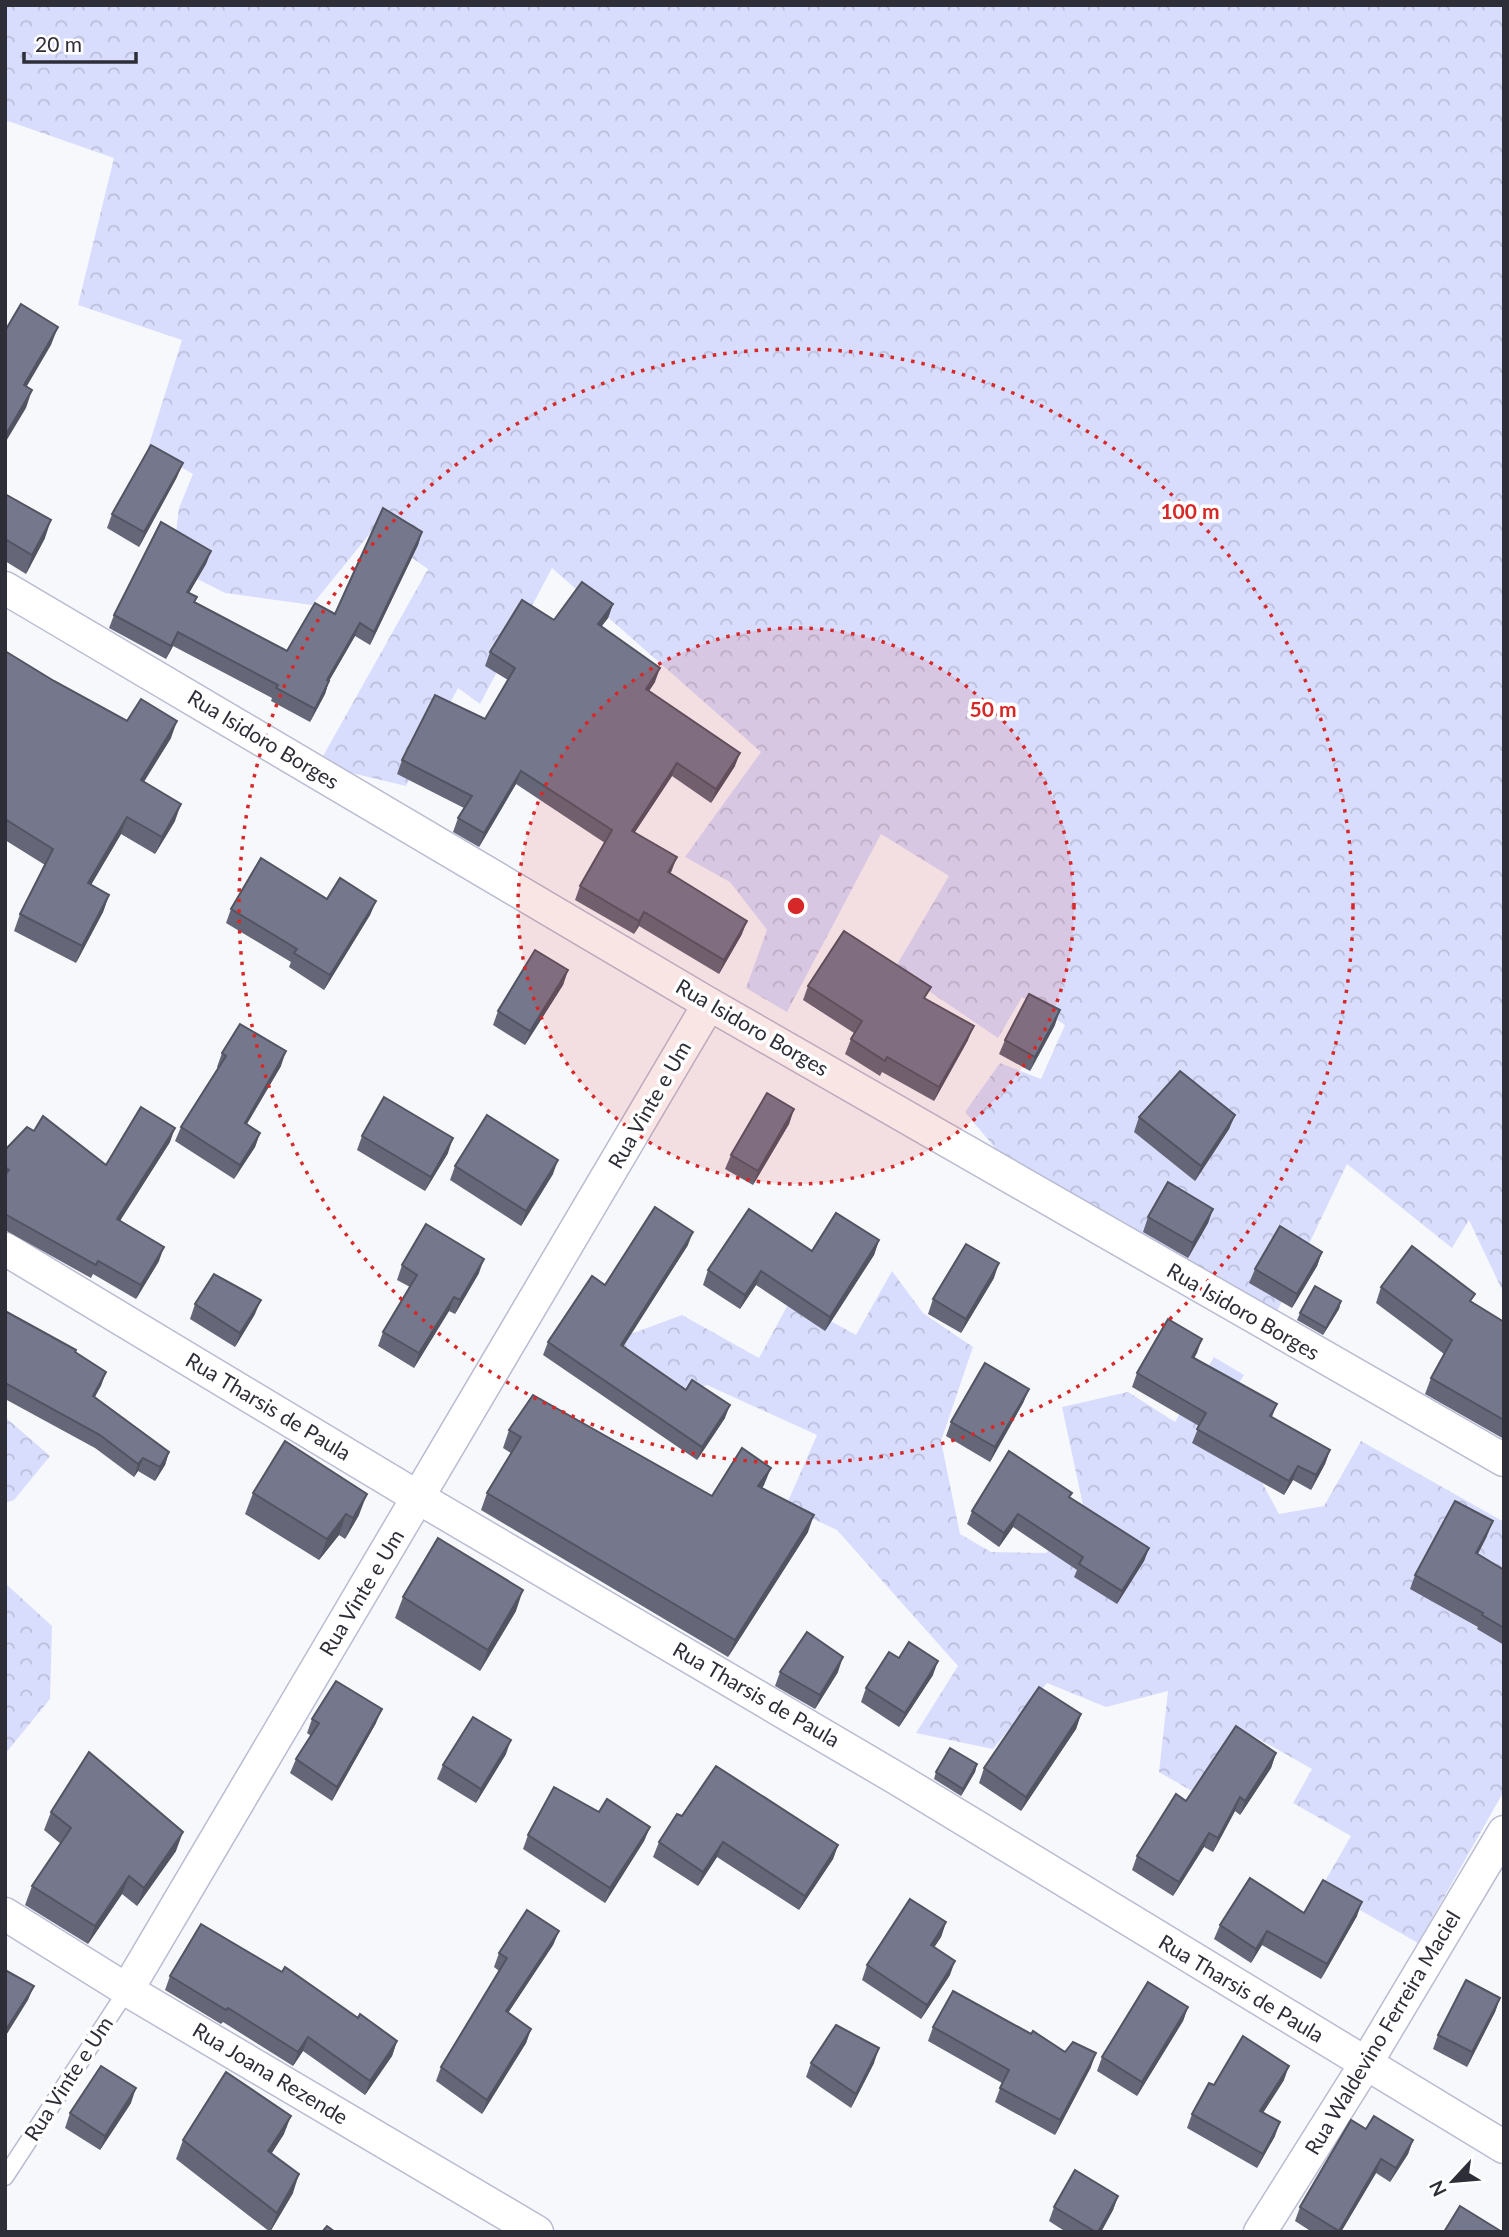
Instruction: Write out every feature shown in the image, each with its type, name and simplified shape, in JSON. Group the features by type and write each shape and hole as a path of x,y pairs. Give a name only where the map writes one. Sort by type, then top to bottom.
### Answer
{"street":[{"name":"Rua Isidoro Borges","path":"5,588 709,1004 1504,1460"},
{"name":"Rua Vinte e Um","path":"127,1990 709,1004"},
{"name":"Rua Tharsis de Paula","path":"5,1249 419,1498 896,1778 1504,2147"},
{"name":"Rua Waldevino Ferreira Maciel","path":"1260,2232 1365,2065 1504,1832"},
{"name":"Rua Joana Rezende","path":"5,1914 127,1990 537,2232"}],"lane":[{"name":"Rua Vinte e Um","path":"5,2177 127,1990"}],"green space":[{"path":"5,5 1504,5 1504,1294 1469,1220 1452,1248 1347,1164 1273,1320 1001,1155 965,1112 1000,1063 1041,1079 1065,1025 1022,997 998,1038 895,968 949,876 881,834 787,1012 746,988 767,930 730,882 685,857 761,752 552,568 480,704 458,688 406,786 318,765 428,569 372,531 312,605 225,593 172,566 179,508 193,474 148,448 182,340 78,305 114,158 5,120"},
{"path":"892,1271 923,1313 973,1347 941,1441 960,1534 991,1552 1046,1553 1084,1510 1062,1407 1128,1392 1175,1422 1214,1357 1244,1375 1203,1442 1259,1477 1279,1514 1324,1506 1361,1441 1504,1522 1504,1791 1418,1943 1321,1888 1351,1836 1293,1803 1312,1769 1250,1734 1211,1802 1159,1772 1168,1691 1106,1707 1047,1683 993,1749 916,1733 958,1666 837,1530 786,1506 817,1435 707,1385 646,1407 620,1338 682,1315 759,1358 791,1299 856,1335"},
{"path":"5,1417 50,1456 14,1500 5,1503"},
{"path":"5,1583 52,1626 50,1699 5,1754"}],"building":[{"path":"21,304 58,327 24,385 32,390 5,436 5,331"},
{"path":"151,445 183,463 144,532 112,514"},
{"path":"5,494 51,520 32,555 5,539"},
{"path":"383,508 422,532 374,632 360,623 327,680 329,681 315,709 276,688 278,685 178,632 171,646 114,615 161,522 211,551 187,592 197,597 194,602 287,651 315,603 335,614"},
{"path":"582,582 613,604 598,624 660,668 646,689 740,753 716,789 677,763 632,831 677,857 668,872 747,921 724,960 644,912 639,921 580,886 612,830 521,771 484,833 458,818 472,796 402,760 435,695 485,719 515,668 490,652 522,600 554,620"},
{"path":"5,651 127,721 141,699 177,721 141,780 181,804 162,837 127,817 88,883 109,895 82,946 20,914 53,849 5,819"},
{"path":"261,858 327,899 340,878 376,901 330,975 294,953 297,949 231,909"},
{"path":"844,931 931,987 924,998 974,1026 939,1087 887,1057 885,1061 851,1039 862,1021 808,986"},
{"path":"535,950 568,970 530,1031 498,1011"},
{"path":"1029,994 1060,1010 1035,1057 1005,1040"},
{"path":"240,1024 286,1051 245,1123 260,1133 240,1165 181,1127 226,1056 222,1053"},
{"path":"1180,1071 1235,1115 1201,1166 1139,1117"},
{"path":"767,1093 794,1109 758,1171 731,1155"},
{"path":"384,1097 453,1138 431,1177 362,1136"},
{"path":"141,1107 175,1128 117,1219 164,1247 141,1285 98,1261 96,1265 5,1214 5,1175 9,1170 5,1167 5,1150 27,1127 34,1131 43,1116 106,1165"},
{"path":"487,1115 558,1160 526,1211 455,1166"},
{"path":"1168,1182 1213,1209 1193,1243 1148,1217"},
{"path":"655,1207 693,1232 621,1345 686,1390 692,1380 730,1405 702,1447 548,1342 592,1276 605,1285"},
{"path":"749,1209 812,1251 836,1213 879,1240 830,1317 761,1271 745,1295 708,1270"},
{"path":"426,1224 484,1259 460,1300 454,1297 419,1353 383,1332 417,1275 402,1265"},
{"path":"1280,1226 1322,1252 1297,1294 1255,1269"},
{"path":"966,1244 999,1263 966,1319 933,1299"},
{"path":"1412,1246 1475,1294 1470,1301 1504,1322 1504,1420 1431,1378 1452,1340 1381,1287"},
{"path":"214,1274 261,1300 240,1333 195,1304"},
{"path":"1315,1286 1341,1301 1326,1328 1300,1313"},
{"path":"5,1311 76,1350 75,1352 106,1372 93,1396 169,1452 160,1467 143,1458 138,1464 100,1435 5,1383"},
{"path":"1168,1319 1202,1339 1192,1357 1277,1404 1270,1416 1330,1450 1316,1475 1298,1466 1289,1481 1197,1429 1206,1413 1137,1373"},
{"path":"985,1363 1029,1389 995,1447 951,1422"},
{"path":"533,1395 712,1496 742,1448 771,1468 758,1486 814,1515 735,1640 487,1493 521,1437 509,1430"},
{"path":"285,1441 367,1494 353,1518 346,1514 327,1539 253,1493"},
{"path":"1009,1451 1072,1493 1069,1497 1149,1548 1122,1591 1079,1564 1083,1557 1018,1514 1004,1533 972,1511"},
{"path":"1455,1501 1493,1521 1476,1553 1504,1570 1504,1628 1482,1615 1483,1613 1415,1575"},
{"path":"438,1538 523,1590 488,1650 403,1597"},
{"path":"807,1632 843,1657 820,1695 780,1672"},
{"path":"909,1642 938,1661 905,1713 866,1688 889,1652 899,1658"},
{"path":"336,1681 382,1709 337,1787 296,1759 319,1723 312,1719"},
{"path":"1039,1687 1081,1714 1026,1797 984,1768"},
{"path":"473,1717 511,1740 481,1789 443,1765"},
{"path":"1236,1726 1276,1753 1245,1801 1240,1797 1218,1838 1209,1833 1179,1882 1137,1856 1176,1794 1186,1801"},
{"path":"950,1748 977,1764 963,1789 936,1772"},
{"path":"89,1752 183,1832 144,1888 129,1876 95,1926 32,1886 71,1828 51,1812"},
{"path":"716,1766 838,1845 805,1896 723,1842 703,1872 659,1842 677,1814 682,1816"},
{"path":"554,1787 599,1812 607,1799 650,1827 610,1888 528,1835"},
{"path":"1250,1878 1304,1913 1323,1880 1362,1902 1327,1964 1267,1931 1256,1949 1220,1925"},
{"path":"910,1899 946,1922 931,1945 955,1961 927,2005 867,1965"},
{"path":"527,1910 559,1931 506,2011 531,2029 487,2100 441,2067 507,1958 499,1953"},
{"path":"201,1924 282,1972 285,1967 358,2018 360,2014 397,2041 370,2081 308,2037 298,2052 170,1976"},
{"path":"5,1970 34,1986 5,2031"},
{"path":"1466,1980 1500,1998 1472,2052 1438,2035"},
{"path":"1148,1982 1188,2007 1142,2082 1102,2057"},
{"path":"953,1991 1031,2034 1033,2031 1065,2052 1073,2042 1096,2053 1060,2120 1000,2088 1009,2070 933,2027"},
{"path":"836,2025 879,2048 856,2094 811,2063"},
{"path":"1243,2036 1289,2066 1260,2111 1280,2122 1263,2154 1192,2114 1209,2083 1214,2085"},
{"path":"101,2066 136,2088 105,2136 70,2113"},
{"path":"226,2072 291,2116 268,2151 299,2174 277,2213 183,2140"},
{"path":"1374,2116 1413,2140 1396,2168 1381,2159 1339,2231 1300,2207 1351,2120 1366,2129"},
{"path":"1075,2170 1118,2196 1098,2232 1054,2207"},
{"path":"1460,2206 1499,2230 1498,2232 1444,2232"},
{"path":"327,2226 335,2232 322,2232"}]}
